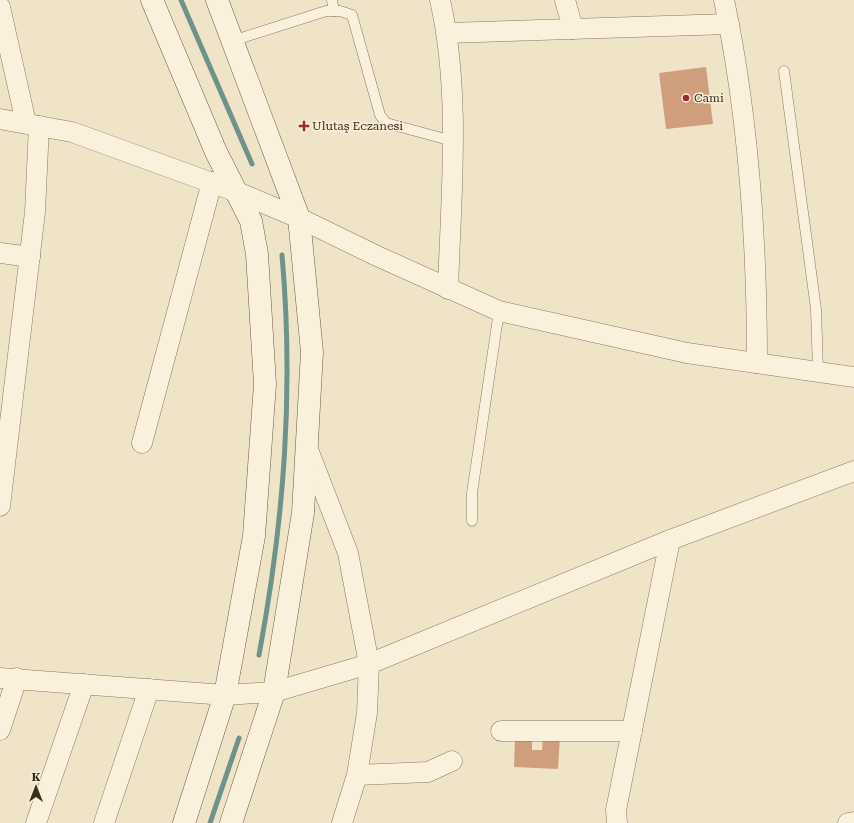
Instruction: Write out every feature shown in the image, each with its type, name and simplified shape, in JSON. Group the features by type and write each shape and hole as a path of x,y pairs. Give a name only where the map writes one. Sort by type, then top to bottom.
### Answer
{"main road":[{"path":"152,0 216,152 251,221 257,254 266,384 254,536 225,695 184,823"},
{"path":"216,0 299,218 312,352 303,513 274,692 231,823"}],"street":[{"path":"440,0 447,33 453,141 448,289"},
{"path":"566,0 573,29"},
{"path":"724,0 729,24 748,173 755,272 757,362"},
{"path":"0,7 33,125 35,212 30,257 4,434 0,506"},
{"path":"447,33 729,24"},
{"path":"0,119 72,132 212,182 299,218 448,289 499,311 687,353 854,377"},
{"path":"142,443 212,182"},
{"path":"0,253 30,257"},
{"path":"307,447 348,553 369,664 367,713 357,775 342,823"},
{"path":"0,730 9,678 225,695 274,692 369,664 670,540 845,475 854,458"},
{"path":"617,823 616,810 670,540"},
{"path":"36,823 84,684"},
{"path":"104,823 149,689"},
{"path":"501,731 632,731"},
{"path":"357,775 428,772 452,761"},
{"path":"848,823 854,822"}],"lane":[{"path":"332,0 334,11"},
{"path":"232,41 326,11 340,11 352,15 380,115 386,123 453,141"},
{"path":"784,71 816,309 818,371"},
{"path":"472,522 472,493 499,311"}],"building":[{"name":"Cami","path":"706,67 713,124 666,129 659,73"},
{"path":"543,735 560,736 558,769 514,767 515,740 532,740 532,750 542,750"}],"waterway":[{"path":"181,0 252,164"},
{"path":"259,655 275,555 287,406 287,356 282,255"},
{"path":"210,823 239,738"}],"place":[{"name":"Cami","path":"686,98"},
{"name":"Ulutaş Eczanesi","path":"304,126"}]}
